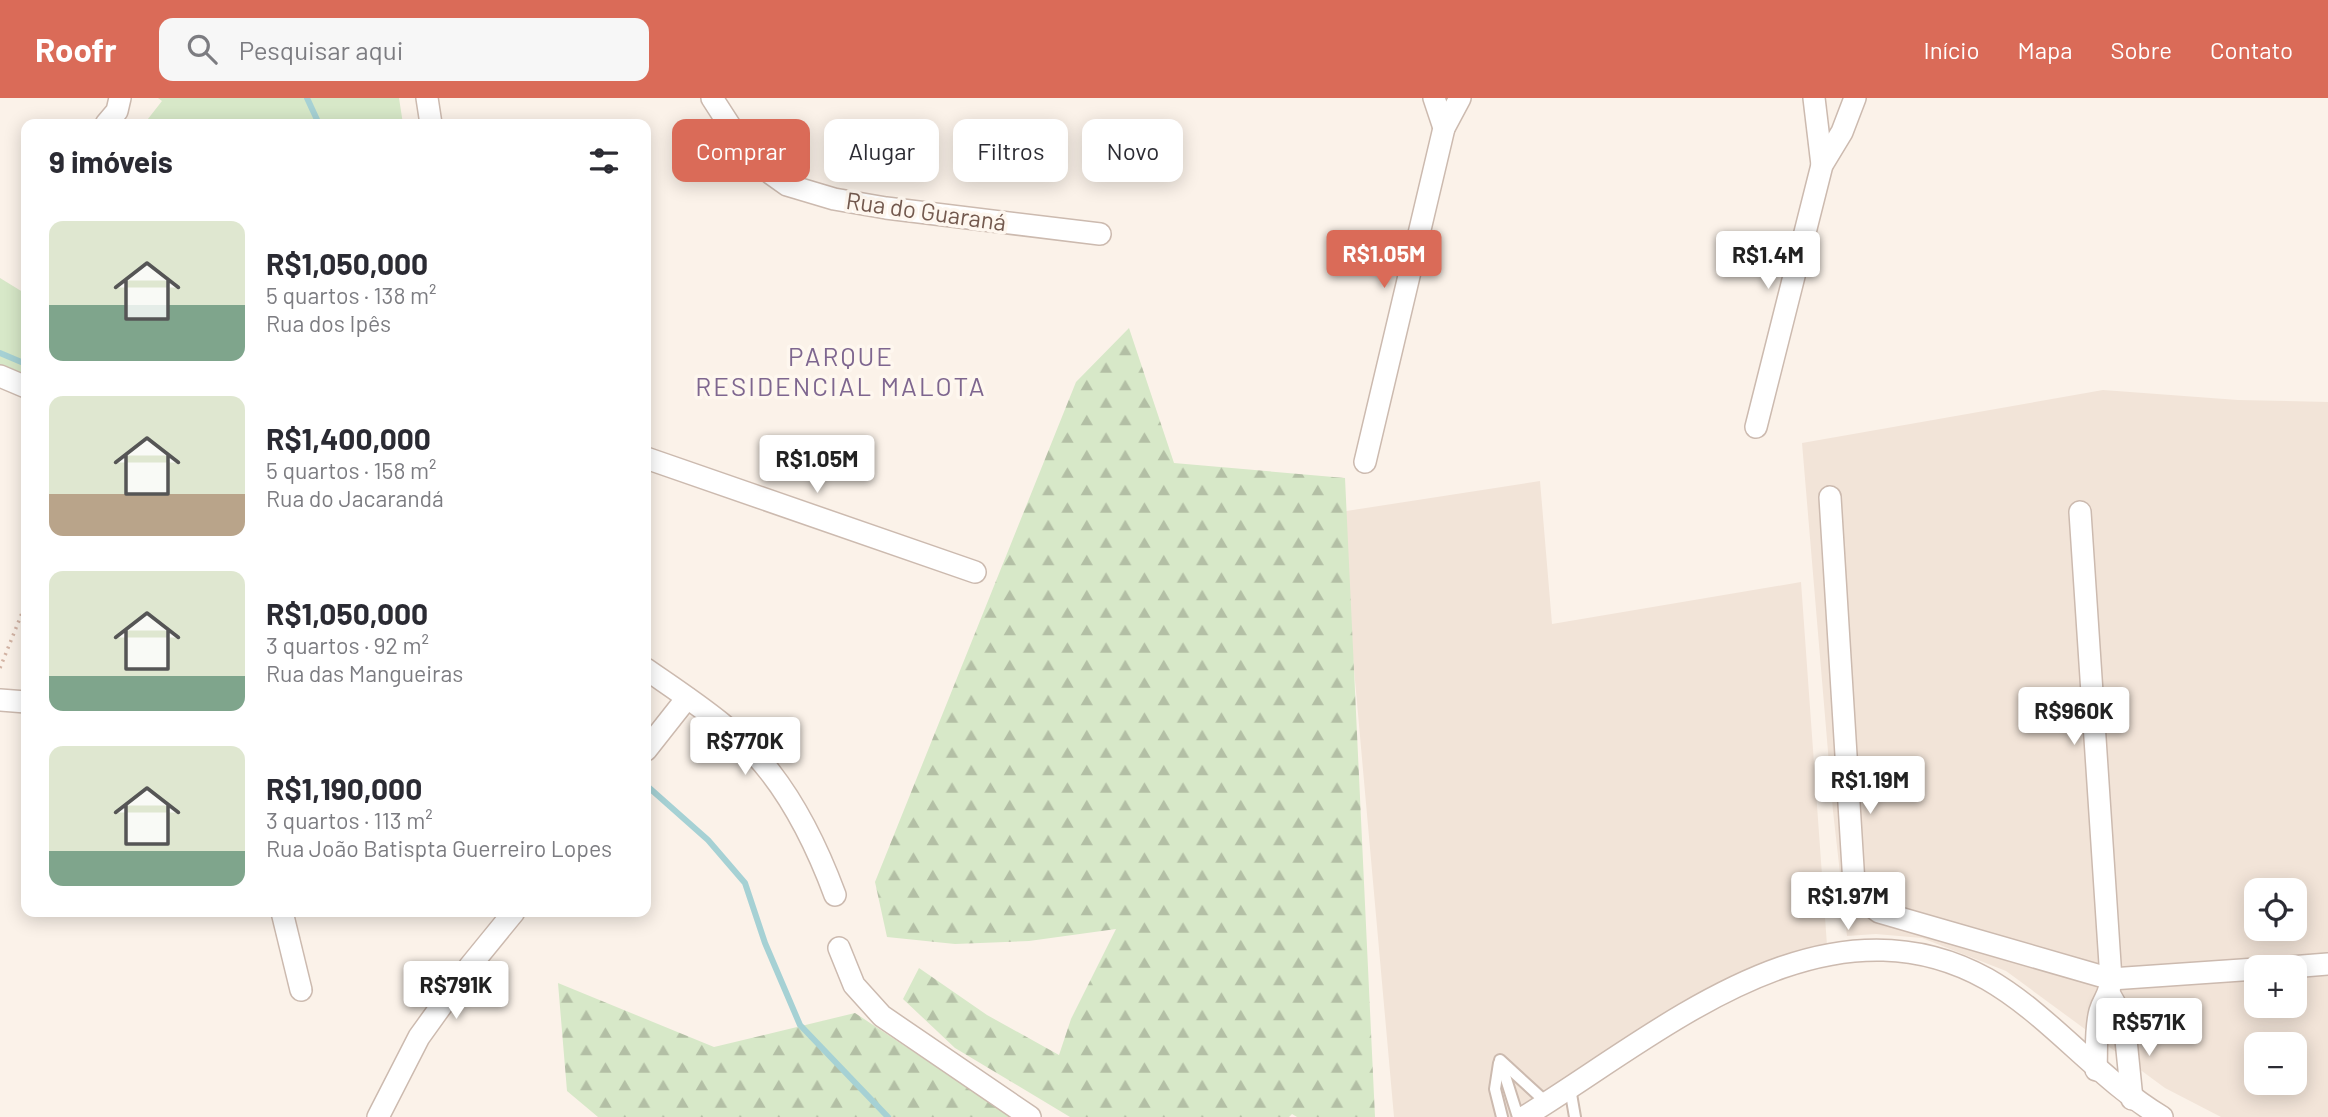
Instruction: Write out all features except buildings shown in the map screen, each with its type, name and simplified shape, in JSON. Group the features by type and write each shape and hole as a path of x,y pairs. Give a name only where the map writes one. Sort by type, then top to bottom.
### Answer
{"street":[{"path":"110,119 117,111 120,98"},
{"path":"427,98 430,119"},
{"name":"Rua do Guaraná","path":"712,98 752,160 788,185 834,199 886,208 1100,233"},
{"path":"1434,98 1444,128"},
{"path":"1365,462 1444,128 1460,98"},
{"path":"1815,98 1822,165"},
{"path":"1756,427 1822,165 1842,132 1855,98"},
{"path":"0,376 21,385"},
{"path":"651,460 975,572"},
{"path":"1830,497 1854,884 1862,899 1879,912 2110,987 2244,970"},
{"path":"2080,512 2110,987 2124,1020 2132,1099"},
{"path":"651,673 726,727 769,771 820,853 835,895"},
{"path":"651,744 687,698"},
{"path":"0,700 21,702"},
{"path":"283,917 301,990"},
{"path":"378,1117 419,1037 470,966 510,917"},
{"path":"839,948 854,985 882,1016 1030,1117"},
{"path":"1524,1117 1712,996 1756,975 1800,961 1868,951 1906,953 1946,962 1985,978 2017,999 2132,1099 2162,1117"},
{"path":"2307,966 2328,964"},
{"path":"2096,1070 2101,1009 2110,987"}],"lane":[{"path":"1500,1060 1547,1103"},
{"path":"1500,1060 1494,1089 1502,1117"},
{"path":"1500,1060 1518,1117"},
{"path":"1570,1088 1575,1117"}],"path":[{"path":"0,668 21,616"}],"shaded area":[{"path":"2103,390 2238,400 2328,402 2328,1117 2221,1117 2165,1088 2006,971 1922,938 1876,934 1847,936 1833,811 1802,443"},
{"path":"1540,481 1552,624 1801,582 1827,945 1691,1005 1513,1117 1394,1117 1340,512"}],"green space":[{"path":"158,98 399,98 402,119 148,119 162,101"},
{"path":"0,278 21,291 21,374 0,366"},
{"path":"1129,328 1174,463 1345,478 1375,1117 1297,1117 1292,1114 1289,1117 1070,1117 955,1048 903,999 919,968 987,1015 1059,1055 1071,1019 1116,929 1029,941 955,944 887,937 875,882 1076,382"},
{"path":"558,983 714,1047 855,1013 1012,1117 598,1117 567,1091"}],"waterway":[{"path":"307,98 317,119"},
{"path":"0,353 21,362"},
{"path":"651,789 708,840 745,883 765,943 800,1025 888,1117"}],"district":[{"name":"PARQUE RESIDENCIAL MALOTA","path":"841,372"}]}
